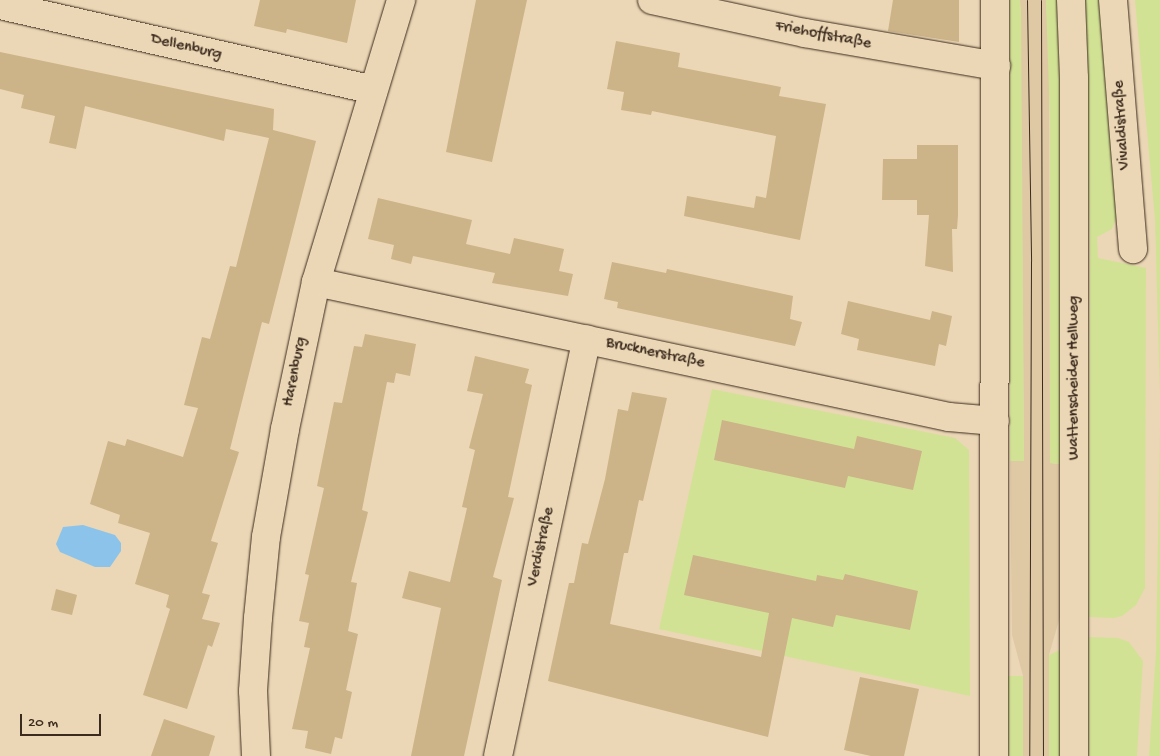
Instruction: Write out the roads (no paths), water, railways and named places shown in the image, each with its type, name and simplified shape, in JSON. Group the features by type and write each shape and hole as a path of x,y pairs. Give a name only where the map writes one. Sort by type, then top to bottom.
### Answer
{"street":[{"name":"Harenburg","path":"256,756 254,691 266,537 285,429 316,282 401,0"},
{"name":"Friehoffstraße","path":"652,0 805,33 996,66"},
{"path":"994,756 995,0"},
{"name":"Wattenscheider Hellweg","path":"1071,0 1074,88 1074,756"},
{"name":"Vivaldistraße","path":"1113,0 1133,249"},
{"name":"Dellenburg","path":"18,5 373,90"},
{"name":"Brucknerstraße","path":"316,282 949,417 994,421"},
{"name":"Verdistraße","path":"498,756 587,339"}],"water":[{"path":"83,525 115,535 121,543 121,551 110,567 95,567 60,552 56,544 63,527"}],"tram line":[{"path":"1027,0 1031,261 1029,756"},
{"path":"1041,0 1043,756"}]}
